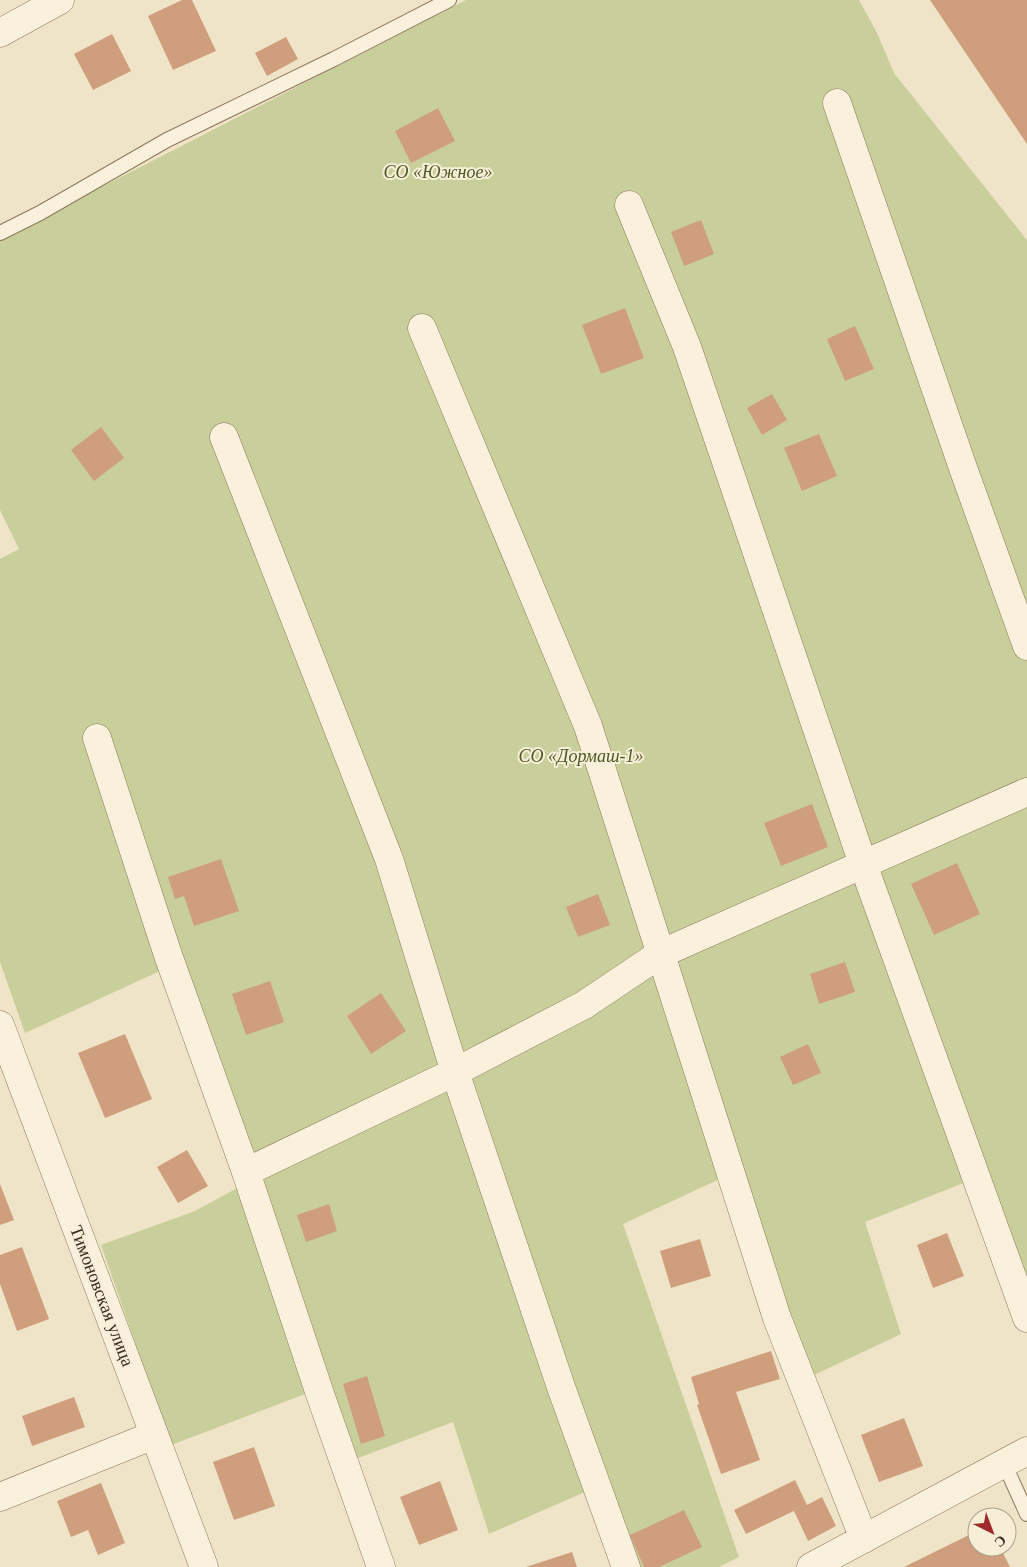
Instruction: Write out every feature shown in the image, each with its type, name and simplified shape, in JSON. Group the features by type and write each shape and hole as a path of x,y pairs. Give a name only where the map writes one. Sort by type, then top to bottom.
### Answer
{"street":[{"path":"0,33 60,0"},
{"path":"837,103 962,465 1027,646"},
{"path":"629,205 687,347 863,864 1027,1318"},
{"path":"422,328 588,726 777,1318 864,1539"},
{"path":"224,437 390,859 455,1072 561,1386 626,1567"},
{"path":"97,738 168,956 246,1172 321,1397 381,1567"},
{"path":"246,1172 455,1072 584,1005 660,954 1027,792"},
{"name":"Тимоновская улица","path":"1,1033 204,1567"},
{"path":"0,1497 154,1435"},
{"path":"818,1565 1015,1457"}],"lane":[{"path":"0,233 40,213 167,140 334,59 449,0"},
{"path":"1015,1457 1027,1514"}],"green space":[{"name":"СО «Дормаш-1»","path":"466,0 859,0 877,33 894,73 1027,240 1027,1278 971,1180 865,1222 901,1334 795,1384 724,1177 623,1224 739,1557 719,1567 612,1567 585,1492 489,1534 453,1422 353,1460 326,1386 171,1445 101,1245 195,1211 241,1186 160,971 25,1033 0,962 0,559 19,549 0,510 0,239"}],"building":[{"path":"182,0 192,0 216,51 173,70 148,16"},
{"path":"930,0 1027,0 1027,144"},
{"path":"112,34 131,71 93,90 74,54"},
{"path":"286,37 298,59 267,76 255,53"},
{"path":"438,108 455,141 411,163 395,131"},
{"path":"701,220 714,254 684,266 671,232"},
{"path":"625,308 644,358 601,374 582,325"},
{"path":"855,326 874,369 845,381 827,339"},
{"path":"772,394 787,420 762,435 747,408"},
{"path":"101,427 124,458 94,481 71,450"},
{"path":"819,434 837,476 802,491 784,448"},
{"path":"812,804 828,847 781,866 764,823"},
{"path":"221,859 239,911 194,926 184,896 175,899 168,877"},
{"path":"957,863 980,914 934,935 911,884"},
{"path":"598,894 610,925 578,937 566,907"},
{"path":"845,962 855,992 819,1004 810,974"},
{"path":"270,981 284,1022 246,1035 232,994"},
{"path":"381,993 406,1031 371,1054 347,1016"},
{"path":"125,1034 152,1099 105,1118 78,1053"},
{"path":"808,1044 821,1073 793,1085 780,1057"},
{"path":"187,1150 208,1186 178,1203 157,1167"},
{"path":"0,1184 14,1220 0,1225"},
{"path":"329,1204 337,1231 306,1242 297,1215"},
{"path":"947,1233 964,1276 933,1288 917,1245"},
{"path":"700,1239 711,1276 671,1288 660,1251"},
{"path":"22,1247 49,1319 17,1331 0,1284 0,1255"},
{"path":"771,1351 780,1379 736,1392 760,1460 721,1474 697,1405 699,1404 691,1377"},
{"path":"367,1376 385,1436 361,1444 343,1384"},
{"path":"74,1397 85,1427 32,1446 22,1416"},
{"path":"904,1418 923,1466 879,1482 861,1435"},
{"path":"254,1447 275,1506 234,1520 213,1462"},
{"path":"795,1480 807,1505 822,1497 836,1526 808,1541 794,1511 800,1508 746,1534 734,1510"},
{"path":"440,1481 458,1530 419,1545 400,1497"},
{"path":"101,1483 125,1543 98,1555 88,1530 71,1537 57,1501"},
{"path":"684,1510 702,1547 659,1567 644,1567 630,1535"},
{"path":"967,1536 967,1557 1005,1557 1010,1567 904,1567"},
{"path":"572,1552 577,1567 526,1567"}],"park label":[{"name":"СО «Южное»","path":"438,172"}]}
